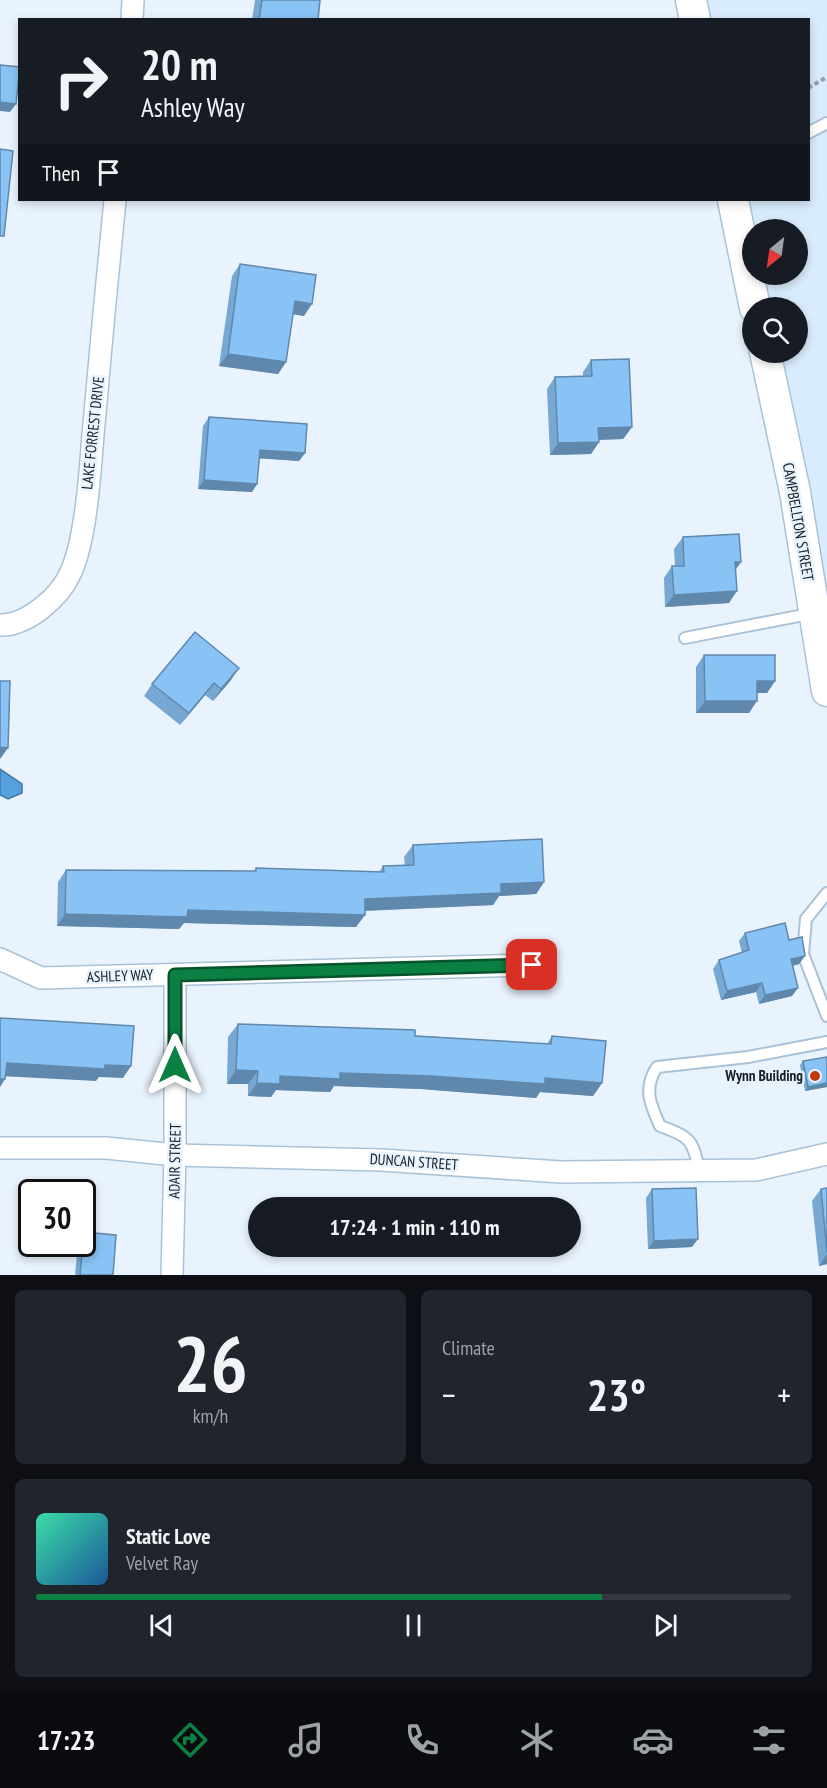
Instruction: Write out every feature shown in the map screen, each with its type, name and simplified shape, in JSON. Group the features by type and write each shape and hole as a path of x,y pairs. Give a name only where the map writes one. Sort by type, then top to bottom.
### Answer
{"main road":[{"path":"691,0 695,18"},
{"path":"733,201 754,297"},
{"name":"CAMPBELLTON STREET","path":"767,363 795,492 827,692"}],"street":[{"path":"132,18 133,0"},
{"name":"LAKE FORREST DRIVE","path":"0,625 12,625 42,609 70,575 82,526 90,469 115,201"},
{"name":"ASHLEY WAY","path":"0,959 41,978 532,965"},
{"name":"ADAIR STREET","path":"172,1275 176,1155 175,975"},
{"name":"DUNCAN STREET","path":"0,1148 106,1148 176,1155 381,1160 561,1172 756,1170 827,1154"}],"lane":[{"path":"810,132 827,123"},
{"path":"685,638 814,613"},
{"path":"827,893 806,919 803,954 827,1016"},
{"path":"699,1171 694,1144 683,1135 660,1126 648,1100 650,1078 657,1067 748,1057 827,1042"}],"path":[{"path":"810,87 827,77"}],"shaded area":[{"path":"691,0 827,0 827,691 767,363 808,363 808,297 753,297 750,285 808,285 808,219 742,219 742,244 733,201 810,201 810,18 695,18"}],"water":[{"path":"0,769 22,784 22,793 8,799 0,795"}],"building":[{"path":"262,0 320,0 318,18 259,18"},
{"path":"0,65 18,67 16,104 0,102"},
{"path":"0,149 13,151 4,236 0,236"},
{"path":"240,264 316,275 312,304 295,301 286,362 228,354"},
{"path":"629,359 632,427 598,428 599,442 558,443 555,377 592,376 591,360"},
{"path":"209,417 307,424 305,453 260,450 257,484 204,480"},
{"path":"739,534 741,562 735,562 737,591 674,595 672,566 684,566 683,537"},
{"path":"195,632 239,668 221,689 214,683 189,713 152,684"},
{"path":"704,655 775,655 775,681 757,681 757,701 705,701"},
{"path":"0,681 10,681 8,748 0,747"},
{"path":"542,839 544,882 501,884 501,893 365,899 365,915 188,910 187,917 65,914 66,870 256,871 256,868 384,872 383,866 414,865 413,845"},
{"path":"785,923 789,940 802,937 805,956 791,959 798,988 765,995 762,983 727,991 719,960 749,950 745,933"},
{"path":"0,1018 134,1026 131,1066 105,1065 105,1069 7,1063 5,1079 0,1079"},
{"path":"238,1024 415,1030 415,1036 551,1044 552,1036 606,1041 602,1083 545,1078 545,1084 431,1076 340,1073 340,1079 280,1076 280,1084 257,1083 258,1071 236,1070"},
{"name":"Wynn Building","path":"827,1057 827,1083 808,1087 803,1061"},
{"path":"696,1188 698,1239 654,1241 652,1189"},
{"path":"827,1188 827,1252 821,1189"},
{"path":"96,1233 116,1235 113,1275 80,1275 82,1257 96,1257"}],"place":[{"name":"Wynn Building","path":"815,1076"}],"route":[{"path":"175,1065 175,975 532,965"}]}
